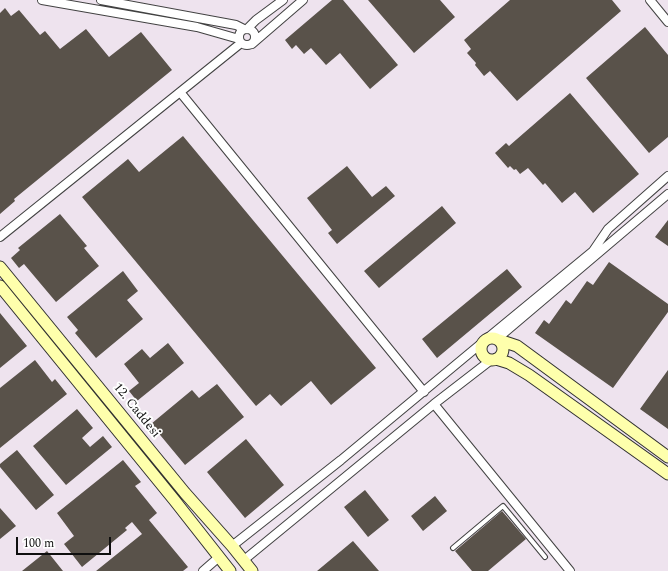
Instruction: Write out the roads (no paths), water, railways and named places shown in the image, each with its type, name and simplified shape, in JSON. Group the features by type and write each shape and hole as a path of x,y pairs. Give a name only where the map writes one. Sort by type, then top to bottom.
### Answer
{"street":[{"path":"42,0 197,27 240,41 247,45 252,44 303,0"},
{"path":"101,0 236,25 253,31 255,39 252,44"},
{"path":"0,237 180,92 240,41 240,33 283,0"},
{"path":"650,0 668,22"},
{"path":"180,92 424,392"},
{"path":"202,571 341,460 593,251 608,229 668,176"},
{"path":"498,340 668,194"},
{"name":"12. Caddesi","path":"0,268 185,493 252,571"},
{"name":"12. Caddesi","path":"0,286 230,571"},
{"path":"668,457 517,346 491,338 484,341 481,348 482,354 487,358 509,363 529,375 668,474"},
{"path":"230,571 434,404 501,355 503,349 498,340"},
{"path":"434,404 570,571"}],"lane":[{"path":"453,548 503,506 545,557"},
{"path":"511,515 519,508"}]}
